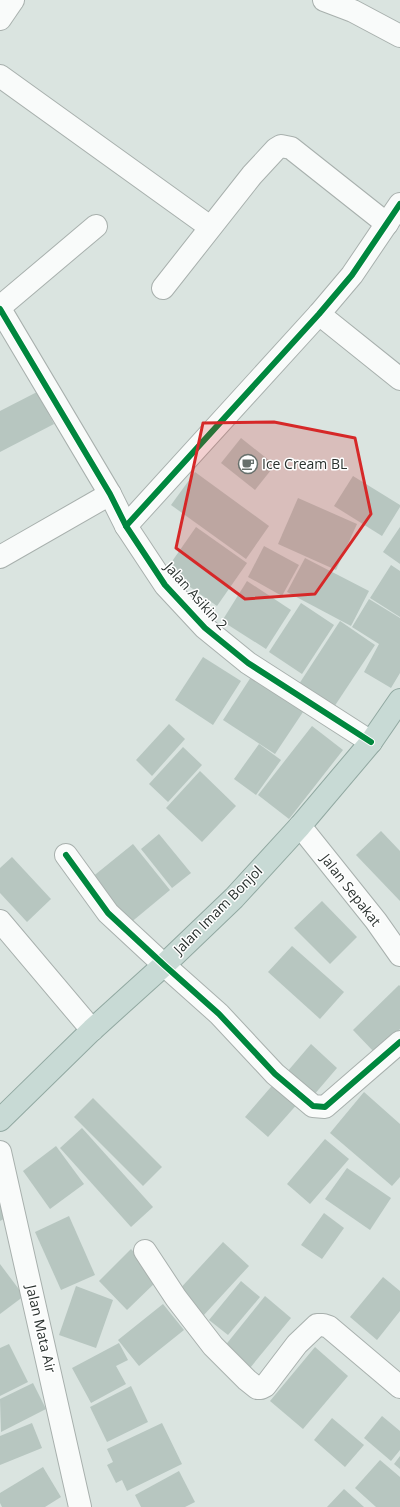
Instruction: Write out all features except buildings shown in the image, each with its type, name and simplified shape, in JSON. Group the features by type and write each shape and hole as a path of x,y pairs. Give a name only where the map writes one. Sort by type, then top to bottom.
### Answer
{"highway":[{"name":"Jalan Imam Bonjol","path":"0,1120 92,1030 164,965 234,898 300,826 371,742 400,700"}],"street":[{"path":"0,19 13,0"},
{"path":"324,0 353,11 400,36"},
{"path":"0,76 210,227"},
{"path":"163,288 252,175 276,148 281,146 291,148 387,224"},
{"path":"126,526 319,314 352,275 400,204"},
{"path":"0,308 96,226"},
{"name":"Jalan Asikin 2","path":"0,308 110,494 126,526 165,585 205,628 248,663 371,742"},
{"path":"319,314 400,379"},
{"path":"0,557 110,494"},
{"name":"Jalan Sepakat","path":"300,826 376,921 400,955"},
{"path":"66,855 108,913 219,1014 275,1074 313,1106 325,1107 400,1042"},
{"path":"0,921 92,1030"},
{"name":"Jalan Mata Air","path":"0,1152 80,1507"},
{"path":"145,1251 176,1298 213,1346 257,1388 265,1386 297,1344 317,1325 329,1327 400,1387"}],"highlighted area":[{"path":"274,422 355,438 371,514 315,594 245,599 176,548 203,423"}],"cycle path":[{"path":"126,526 319,314 352,275 400,204"},
{"path":"0,309 110,494 126,526 165,585 205,628 248,663 371,742"},
{"path":"66,855 108,913 219,1014 275,1074 313,1106 325,1107 400,1042"}],"place":[{"name":"Ice Cream BL","path":"248,464"}]}
